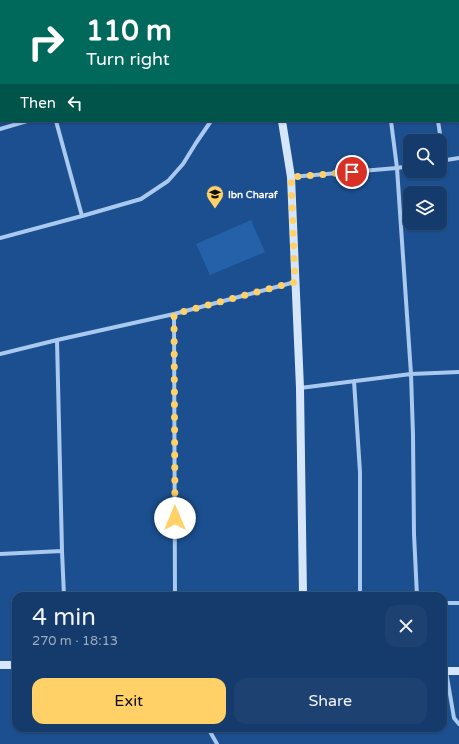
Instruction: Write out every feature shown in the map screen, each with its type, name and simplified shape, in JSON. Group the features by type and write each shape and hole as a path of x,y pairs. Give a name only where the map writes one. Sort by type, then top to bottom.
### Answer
{"street":[{"path":"0,128 22,122"},
{"path":"56,122 82,216"},
{"path":"0,238 82,216 141,198 168,181 183,164 210,122"},
{"path":"282,122 291,177 300,388 303,592"},
{"path":"391,122 397,168 411,374 414,434 414,534 417,592"},
{"path":"438,122 439,134"},
{"path":"447,159 459,158"},
{"path":"291,177 403,167"},
{"path":"0,354 174,314 295,282"},
{"path":"174,314 175,592"},
{"path":"57,340 64,592"},
{"path":"300,388 411,374 459,372"},
{"path":"354,381 360,472 360,592"},
{"path":"0,554 62,551"},
{"path":"447,603 459,603"},
{"path":"0,665 12,665"},
{"path":"447,671 459,671"},
{"path":"447,681 454,718 459,724"},
{"path":"210,732 217,744"}],"shaded area":[{"path":"251,220 265,252 210,275 196,244"}],"place":[{"name":"Ibn Charaf","path":"215,209"}],"route":[{"path":"175,518 174,314 295,282 291,177 352,172"}]}
